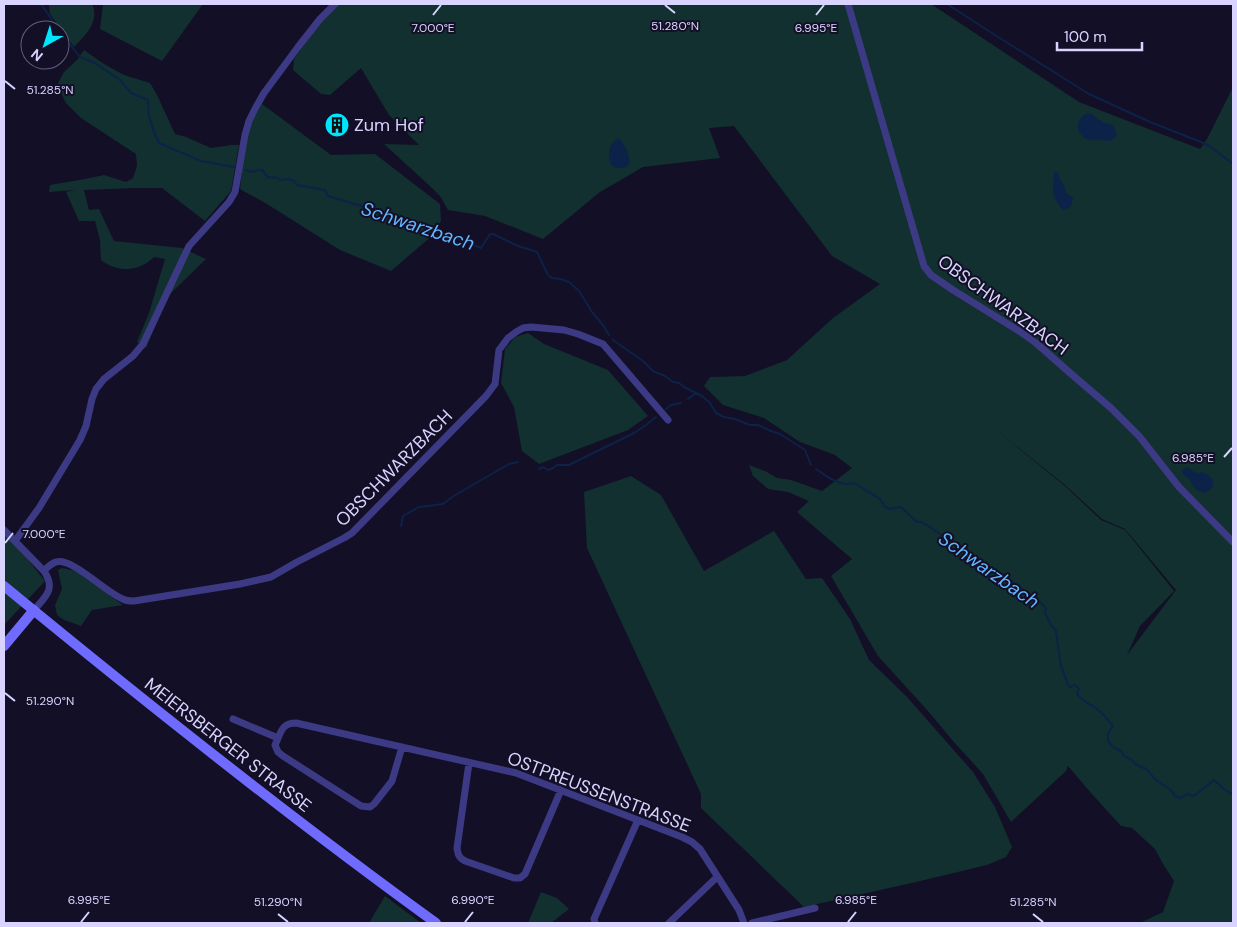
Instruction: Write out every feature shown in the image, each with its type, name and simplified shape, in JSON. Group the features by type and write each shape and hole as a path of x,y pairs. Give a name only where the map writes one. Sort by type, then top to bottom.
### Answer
{"main road":[{"name":"MEIERSBERGER STRASSE","path":"4,586 239,776 436,923"},
{"path":"4,646 34,610"}],"street":[{"path":"15,541 39,508 80,440 86,426 92,398 96,389 104,379 132,356 142,344 189,246 229,202 235,192 244,135 249,120 264,93 320,19 335,4"},
{"name":"OBSCHWARZBACH","path":"848,4 924,266 931,275 952,290 1036,343 1111,408 1139,436 1179,487 1233,542"},
{"name":"OBSCHWARZBACH","path":"44,571 55,562 70,563 117,597 128,601 240,584 271,577 352,533 486,396 495,384 499,350 508,338 523,328 564,330 603,344 668,420"},
{"path":"4,530 44,571 48,578 50,588 34,610"},
{"path":"233,719 278,738 275,745 278,752 362,806 370,807 374,804 392,781 402,747"},
{"name":"OSTPREUSSENSTRASSE","path":"278,738 283,727 289,723 296,723 516,772 682,837 692,842 700,850 739,910 744,923"},
{"path":"469,763 457,848 458,854 465,861 514,878 520,878 525,874 561,790"},
{"path":"595,923 594,919 597,911 638,820"},
{"path":"669,923 717,877"},
{"path":"752,923 815,908"}],"green space":[{"path":"49,4 92,4 94,10 93,22 87,33 74,47 70,42 70,20 54,20 50,14"},
{"path":"103,4 203,4 162,61 100,29"},
{"path":"339,4 931,4 1079,102 1200,149 1233,87 1233,923 1140,923 1163,912 1174,881 1155,849 1132,828 1121,826 1068,766 1066,771 1011,822 983,774 878,656 831,576 852,559 797,512 809,501 788,492 768,489 753,476 749,465 777,478 791,480 822,491 852,468 835,455 800,442 764,418 723,405 704,386 710,377 745,376 787,360 833,318 880,284 832,256 734,126 709,128 720,158 643,167 600,192 543,239 485,216 448,210 440,196 384,144 419,145 389,115 361,68 330,95 321,94 293,70 294,59 322,20","holes":["990,425 1065,485 1102,519 1125,529 1176,590 1127,655 1140,626 1174,591 1125,530 1101,520 1065,486"]},
{"path":"84,50 124,75 150,83 175,134 211,148 239,145 231,191 205,221 162,188 84,190 89,210 99,209 114,241 182,248 206,259 168,296 146,348 137,342 149,313 165,259 154,257 142,266 128,269 114,267 101,260 100,240 95,221 79,221 66,192 75,190 49,192 50,185 104,175 126,182 133,178 137,166 136,154 81,118 66,103 57,85 64,72 70,70 70,66"},
{"path":"262,104 331,155 375,154 440,204 441,221 433,235 391,271 340,250 240,189 246,136"},
{"path":"528,333 544,344 608,370 648,416 628,430 539,464 522,451 514,407 501,383 505,349 515,337"},
{"path":"631,476 661,495 704,571 774,531 806,579 822,578 850,619 869,660 907,697 973,772 995,807 1012,847 1006,857 987,865 804,907 701,808 701,794 587,548 584,492"},
{"path":"4,533 45,581 4,625"},
{"path":"62,568 76,571 123,605 92,610 81,626 64,620 57,615 55,605 62,589 58,570"},
{"path":"541,892 557,898 569,909 551,923 528,923"},
{"path":"385,896 421,923 369,923"}],"water":[{"path":"1088,113 1102,122 1113,125 1117,134 1114,139 1108,141 1090,140 1079,132 1079,121"},
{"path":"619,138 626,148 629,159 628,166 624,168 612,166 609,158 611,146"},
{"path":"1054,172 1058,173 1066,193 1073,198 1071,206 1064,210 1060,207 1053,194"},
{"path":"1187,467 1196,473 1202,472 1210,477 1213,482 1212,487 1205,493 1196,490 1189,479 1183,474 1182,470"}],"waterway":[{"name":"Schwarzbach","path":"41,4 52,20"},
{"path":"947,4 1089,94 1150,122 1201,142 1211,147 1233,164"},
{"name":"Schwarzbach","path":"70,44 80,57 95,63 120,80 131,93 148,100 149,116 159,143 201,161 234,167"},
{"name":"Schwarzbach","path":"246,170 251,172 262,170 268,177 280,180 288,179 294,181 297,185 325,190 328,196 427,226 481,248 490,234 493,234 518,246 537,252 548,275 552,278 569,282 579,291 609,335"},
{"name":"Schwarzbach","path":"613,340 643,361 653,371 702,396 710,403 716,413 750,425 758,425 780,434 805,450 811,465"},
{"path":"688,399 696,393"},
{"path":"666,409 671,405 681,403"},
{"path":"539,469 543,467 548,470 557,465 569,465 634,433 656,417"},
{"path":"401,526 403,516 419,507 443,504 509,464 518,462"},
{"name":"Schwarzbach","path":"816,469 829,478 843,484 854,483 880,499 885,507 890,509 901,507 917,522 922,522 955,544 988,570 1011,581 1040,602 1046,608 1045,613 1056,631 1061,666 1068,685 1070,687 1075,685 1079,689 1077,694 1079,697 1106,717 1113,726 1108,733 1108,741 1113,747 1121,751 1124,756 1135,764 1146,769 1156,780 1170,789 1175,796 1180,798 1187,794 1194,796 1214,780 1233,795"}],"place":[{"name":"Zum Hof","path":"337,125"}]}
